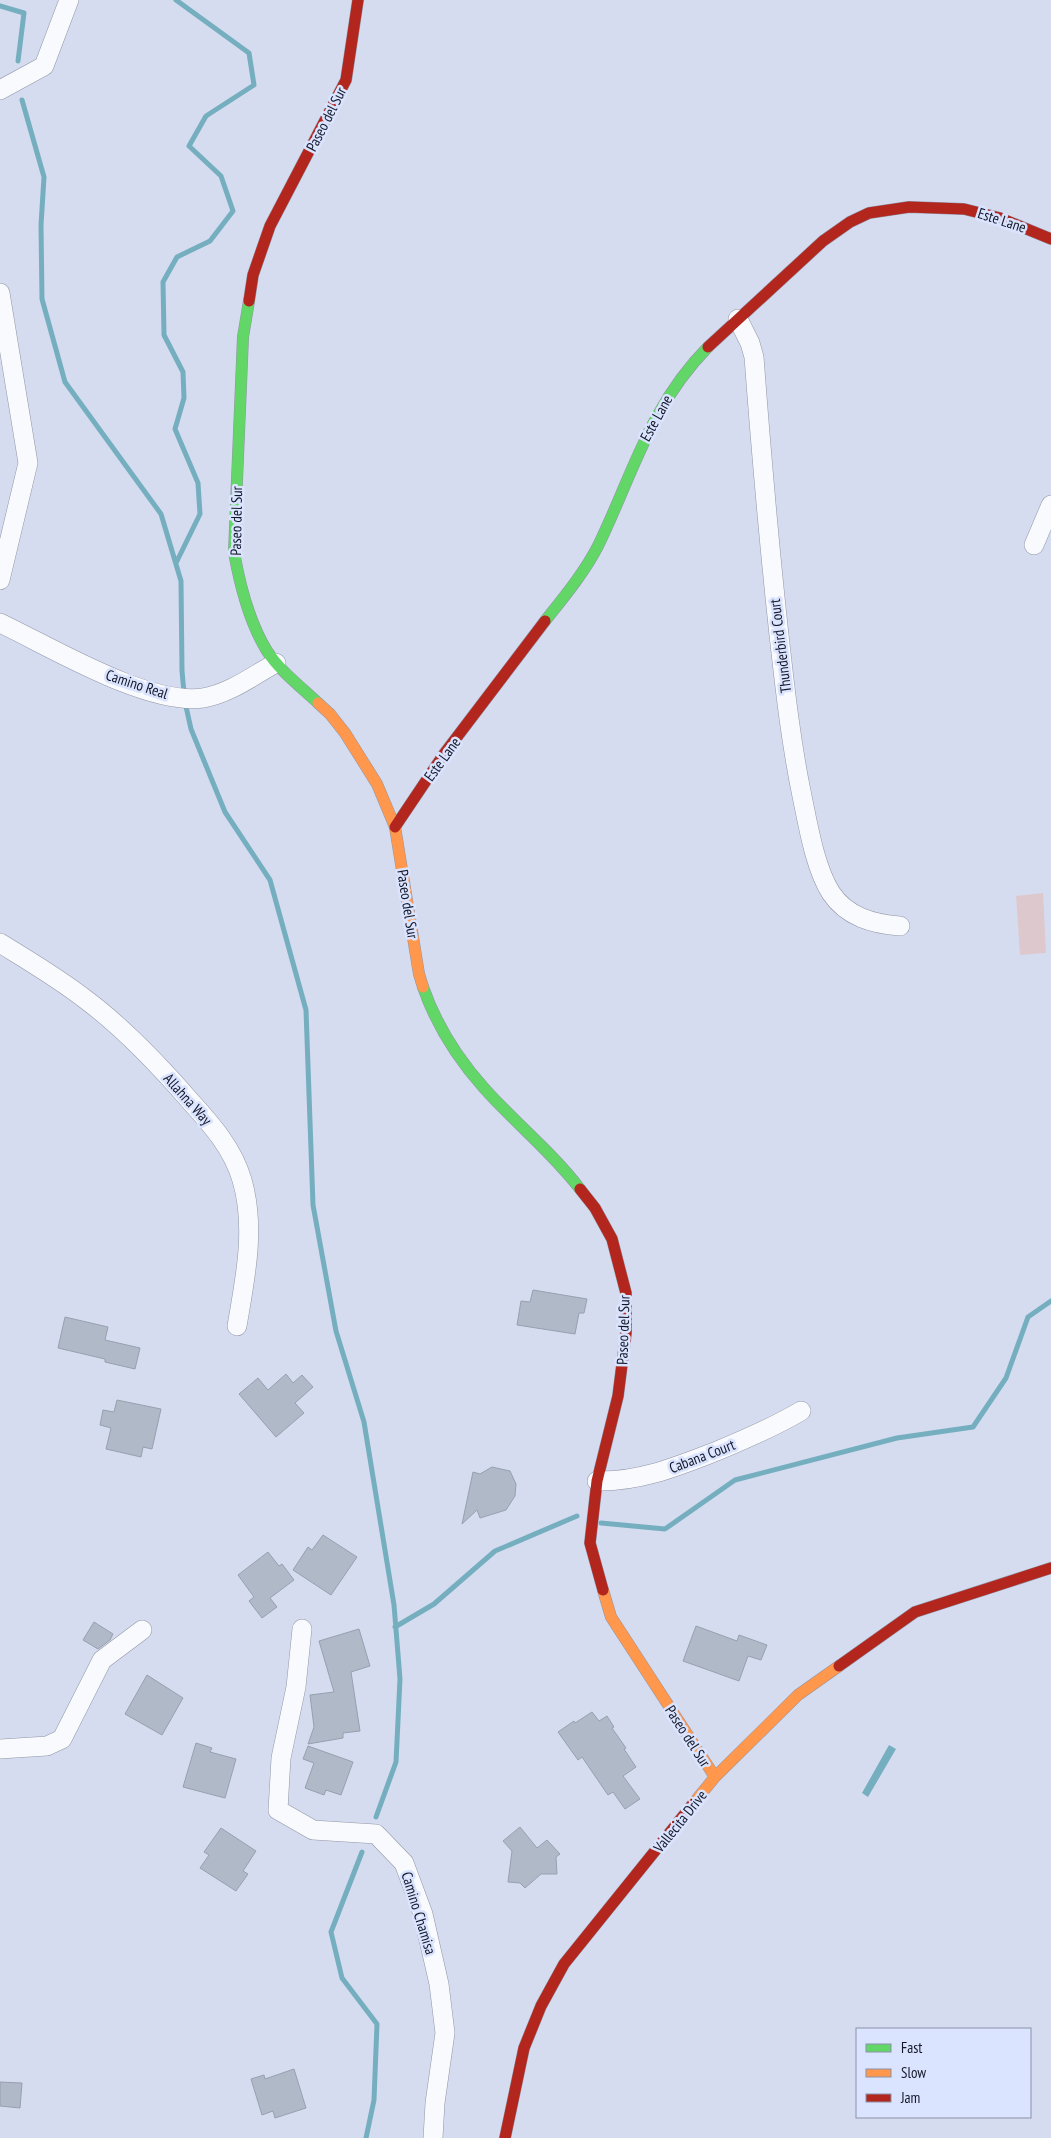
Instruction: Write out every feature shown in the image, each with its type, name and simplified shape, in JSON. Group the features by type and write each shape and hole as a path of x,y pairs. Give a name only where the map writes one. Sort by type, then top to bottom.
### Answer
{"street":[{"path":"0,90 44,66 69,0"},
{"name":"Paseo del Sur","path":"358,0 346,80 278,208 263,242 251,283 244,321 234,527 234,552 237,570 251,618 260,638 276,663 330,714 345,733 377,784 388,806 395,827 419,974 424,991 440,1026 472,1075 558,1163 590,1201 604,1223 618,1256 626,1293 626,1333 618,1396 597,1481 590,1543 611,1617 715,1777"},
{"name":"Este Lane","path":"395,827 444,754 586,566 603,534 639,450 670,392 696,358 738,319 832,235 865,214 883,209 920,207 963,208 1004,218 1051,239"},
{"path":"0,294 28,463 0,580"},
{"name":"Thunderbird Court","path":"738,319 750,343 754,357 771,563 790,731 806,813 818,860 831,892 840,904 852,914 868,921 900,926"},
{"path":"1034,545 1051,505"},
{"name":"Camino Real","path":"0,623 105,674 146,689 185,698 205,697 222,692 276,663"},
{"name":"Allahna Way","path":"0,943 61,981 104,1014 170,1079 204,1117 230,1151 243,1182 247,1220 247,1262 237,1326"},
{"name":"Cabana Court","path":"597,1481 623,1480 669,1469 761,1432 801,1412"},
{"name":"Vallecita Drive","path":"505,2138 524,2048 541,2006 564,1964 715,1777 798,1695 915,1612 1051,1568"},
{"name":"Camino Chamisa","path":"302,1629 296,1687 280,1758 278,1810 314,1830 376,1834 404,1863 425,1923 439,1984 445,2033 435,2103 434,2138"},
{"path":"0,1749 47,1746 62,1739 102,1660 142,1630"}],"shaded area":[{"path":"1043,893 1046,953 1020,955 1016,896"}],"water":[{"path":"889,1745 896,1749 868,1797 862,1793"}],"building":[{"path":"533,1290 587,1299 584,1313 579,1313 575,1334 517,1325 521,1301 530,1302"},
{"path":"65,1317 108,1327 105,1340 140,1348 135,1369 105,1362 105,1359 58,1348"},
{"path":"286,1374 293,1383 302,1375 313,1387 295,1403 304,1413 276,1437 239,1394 258,1378 268,1390"},
{"path":"117,1400 161,1409 152,1449 143,1447 141,1457 106,1449 111,1428 100,1425 103,1410 114,1412"},
{"path":"492,1467 510,1471 516,1484 515,1496 506,1510 480,1518 477,1510 462,1524 473,1472 480,1474"},
{"path":"323,1535 357,1557 331,1595 293,1570 308,1547 312,1550"},
{"path":"268,1552 279,1566 282,1564 294,1580 270,1598 277,1607 262,1618 249,1601 254,1597 238,1575"},
{"path":"94,1622 113,1634 110,1640 98,1649 83,1640"},
{"path":"696,1626 737,1641 739,1635 767,1645 761,1660 748,1656 739,1681 683,1661"},
{"path":"359,1629 370,1666 351,1672 360,1731 343,1733 343,1738 308,1744 314,1727 310,1695 334,1692 319,1641"},
{"path":"147,1675 183,1698 162,1735 125,1714"},
{"path":"592,1712 599,1721 607,1716 614,1727 612,1728 636,1767 623,1776 640,1799 625,1809 613,1792 608,1795 582,1757 578,1760 558,1732"},
{"path":"196,1743 212,1748 210,1752 236,1759 225,1798 183,1787"},
{"path":"308,1746 353,1762 341,1795 326,1790 324,1795 305,1788 314,1763 303,1759"},
{"path":"520,1827 537,1848 547,1840 560,1854 556,1857 557,1874 541,1874 525,1888 520,1883 508,1882 512,1851 503,1841"},
{"path":"221,1828 256,1851 243,1871 248,1874 236,1891 200,1868 209,1855 204,1852"},
{"path":"294,2069 306,2108 275,2118 273,2111 262,2115 251,2079 264,2075 265,2079"},
{"path":"0,2082 22,2083 20,2108 0,2106"}],"waterway":[{"path":"176,0 249,53 254,85 206,116 189,146 221,176 233,211 210,241 177,257 163,282 164,335 183,372 184,398 175,429 198,483 200,514 176,563"},
{"path":"0,6 24,13 18,61"},
{"path":"22,100 44,177 41,225 42,299 65,382 161,514 181,581 184,693"},
{"path":"185,702 191,729 225,812 270,880 306,1010 313,1205 336,1331 364,1422 394,1605 400,1679 396,1762 376,1817"},
{"path":"601,1523 665,1529 735,1480 897,1438 973,1427 1006,1378 1028,1317 1051,1301"},
{"path":"395,1627 434,1604 495,1551 577,1516"},
{"path":"362,1852 331,1932 342,1978 377,2024 374,2100 366,2138"}],"traffic: fast":[{"path":"249,301 243,337 234,552 246,603 255,628 267,651 278,665 318,703"},
{"path":"545,621 580,575 598,546 656,417 688,370 708,347"},
{"path":"423,987 441,1028 474,1077 558,1163 580,1189"}],"traffic: slow":[{"path":"318,703 330,714 345,733 377,784 395,827 419,974 423,987"},
{"path":"603,1590 611,1617 715,1777"},
{"path":"692,1805 715,1777 798,1695 839,1666"}],"traffic: jam":[{"path":"249,301 253,275 270,226 346,80 358,0"},
{"path":"708,347 823,241 850,222 869,213 909,207 964,209 1000,218 1051,239"},
{"path":"395,827 444,754 545,621"},
{"path":"580,1189 595,1208 612,1239 626,1293 626,1333 618,1396 597,1481 590,1543 603,1590"},
{"path":"839,1666 915,1612 1051,1568"},
{"path":"505,2138 524,2048 541,2006 564,1964 692,1805"}]}
